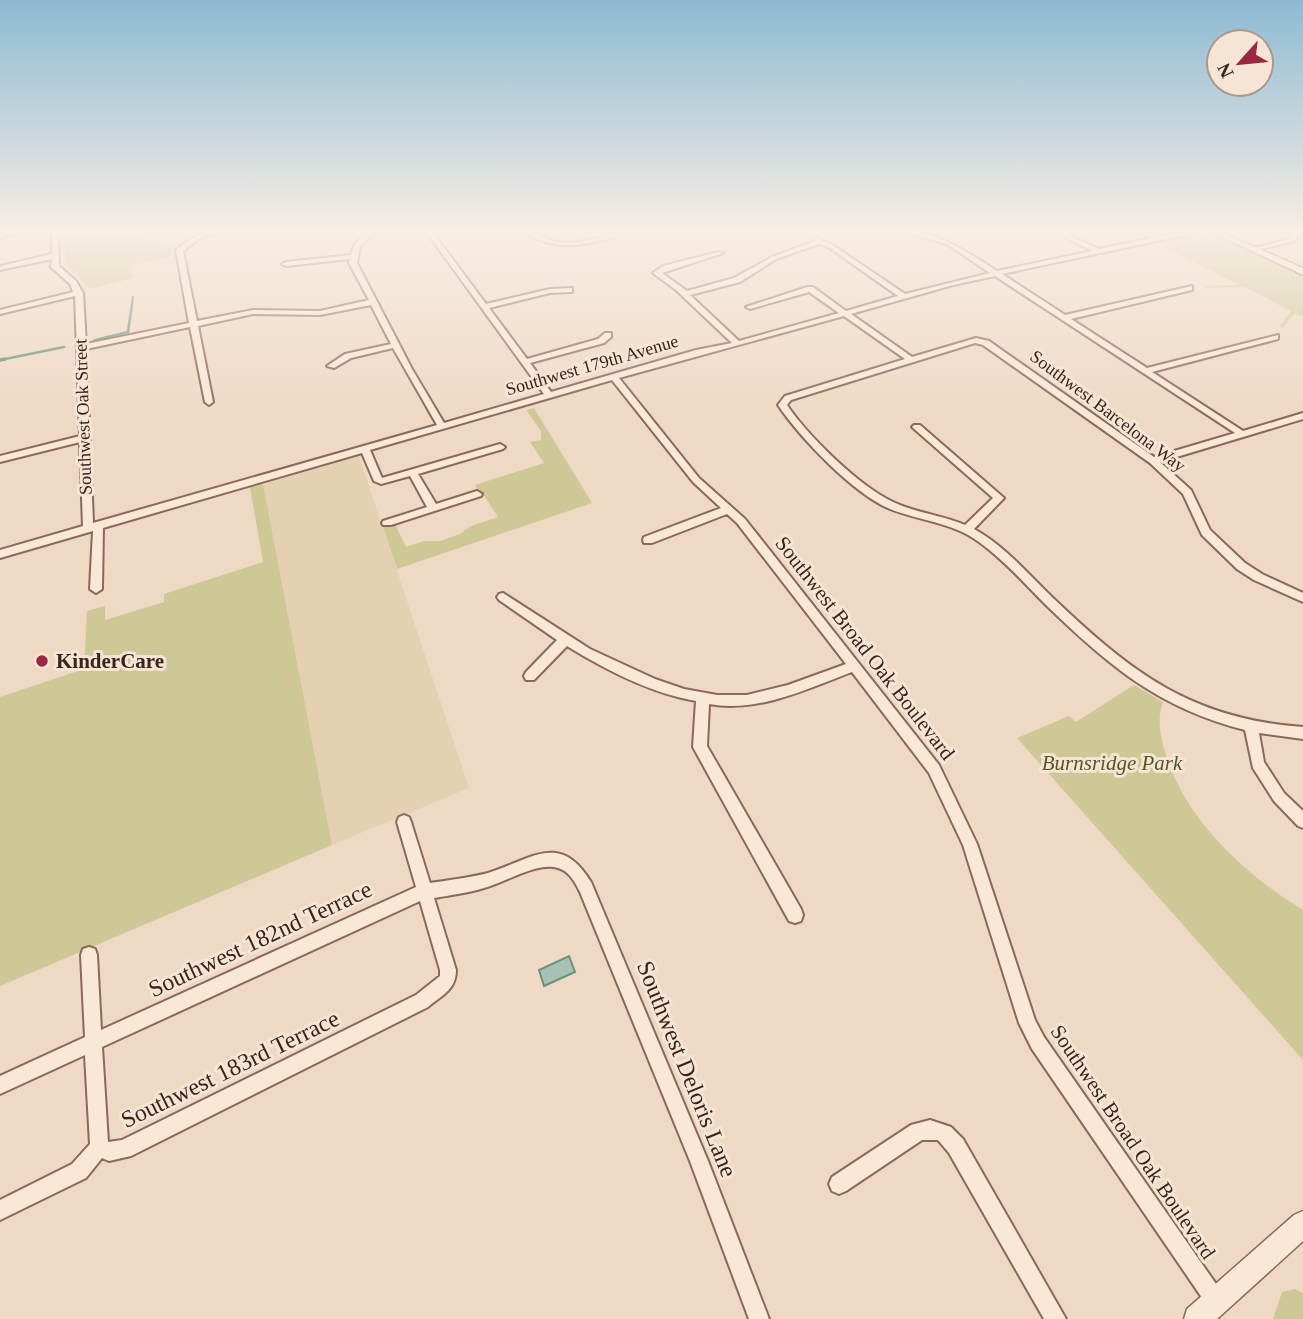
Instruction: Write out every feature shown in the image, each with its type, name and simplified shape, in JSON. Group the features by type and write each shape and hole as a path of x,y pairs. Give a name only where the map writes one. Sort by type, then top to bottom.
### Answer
{"street":[{"path":"186,292 209,402"},
{"path":"366,292 442,426"},
{"path":"473,292 548,395"},
{"path":"484,307 548,292"},
{"path":"681,292 738,344"},
{"path":"684,294 693,292"},
{"path":"750,307 801,292"},
{"path":"813,292 911,360"},
{"path":"897,292 903,296"},
{"name":"Southwest 179th Avenue","path":"0,554 548,395 921,292"},
{"path":"1025,292 1242,434"},
{"path":"1064,317 1174,292"},
{"path":"0,312 79,293"},
{"name":"Southwest Oak Street","path":"79,293 83,438 93,528 96,589"},
{"path":"82,347 259,311 320,313 372,302"},
{"path":"524,362 601,341 608,335"},
{"path":"1145,370 1275,337"},
{"path":"976,340 781,404 855,482 872,496 894,507 934,516 967,529 985,541 1100,649 1135,676 1199,709 1251,727 1303,733"},
{"name":"Southwest Barcelona Way","path":"976,340 986,343 1153,461 1186,492 1206,532 1224,552 1258,578 1303,598"},
{"path":"331,366 348,356 395,345"},
{"name":"Southwest Broad Oak Boulevard","path":"614,377 696,480 729,509 855,666 916,745 947,792 970,844 1028,1023 1038,1043 1216,1301"},
{"path":"1153,461 1303,416"},
{"path":"917,427 999,498 967,529"},
{"path":"0,459 83,438"},
{"path":"365,450 377,479 390,480 500,447"},
{"path":"413,473 433,508"},
{"path":"387,523 477,494"},
{"path":"648,540 729,509"},
{"path":"503,597 566,639 639,678 673,692 703,699 745,700 783,693 855,666"},
{"path":"530,676 566,639"},
{"path":"703,699 700,747 795,915"},
{"path":"1251,727 1258,764 1279,797 1303,821"},
{"path":"404,822 448,970 448,980"},
{"name":"Southwest 182nd Terrace","path":"0,1085 423,892 490,880 547,858"},
{"name":"Southwest Deloris Lane","path":"547,858 574,868 584,882 699,1161 759,1319"},
{"path":"0,1210 79,1171 99,1147 89,956"},
{"name":"Southwest 183rd Terrace","path":"99,1147 109,1152 124,1149 422,1001 448,980"},
{"path":"839,1184 918,1132 933,1129 942,1131 956,1146 1056,1319"},
{"path":"1197,1319 1303,1224"}],"shaded area":[{"path":"359,456 469,788 332,845 263,484"},
{"path":"569,956 575,972 544,986 539,970"}],"green space":[{"path":"1253,292 1303,292 1303,317 1295,313 1283,328 1279,327 1291,311"},
{"path":"534,408 592,503 397,569 383,527 395,524 406,547 424,541 440,541 460,534 471,526 498,517 481,491 439,502 477,490 475,485 544,463 530,442 541,440 541,431 526,410"},
{"path":"263,484 332,845 0,986 0,697 84,669 87,611 105,606 105,620 164,602 164,594 263,562 250,487"},
{"name":"Burnsridge Park","path":"1134,685 1163,702 1160,732 1164,749 1173,774 1201,821 1238,861 1303,910 1303,1060 1017,738 1069,716 1076,722"},
{"path":"1295,1289 1303,1293 1303,1319 1273,1319 1282,1292"}],"waterway":[{"path":"95,340 128,332 133,297"},
{"path":"5,359 0,360 64,347"}],"place":[{"name":"KinderCare","path":"42,661"}]}
